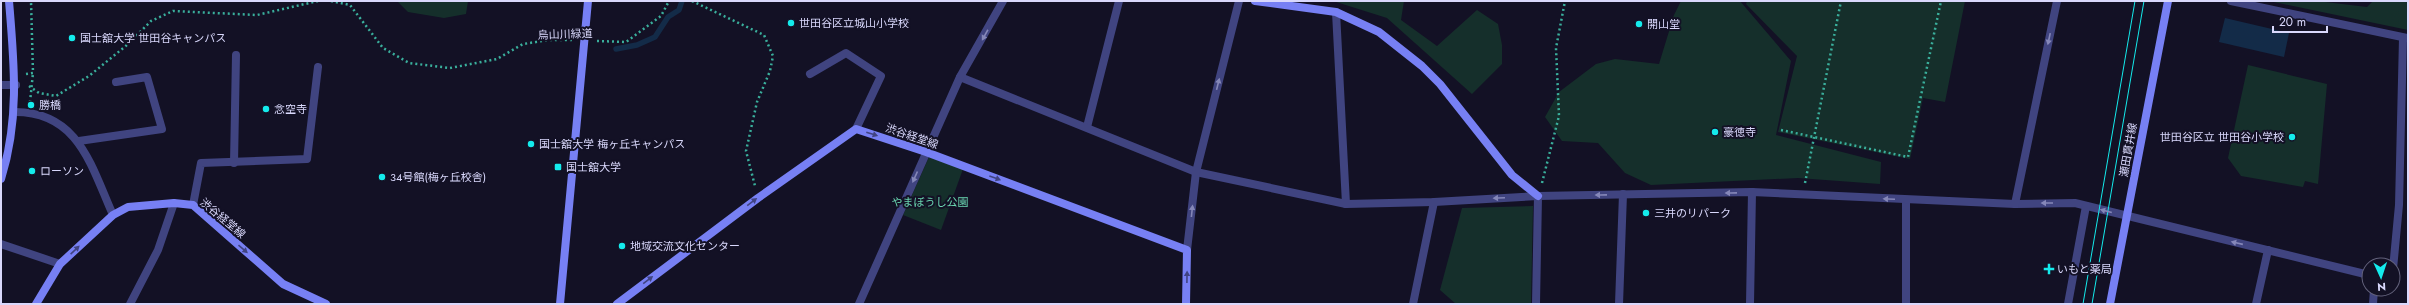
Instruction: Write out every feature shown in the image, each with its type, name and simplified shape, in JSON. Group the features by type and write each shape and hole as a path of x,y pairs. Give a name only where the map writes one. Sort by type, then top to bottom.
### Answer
{"main road":[{"path":"1,179 15,112 16,81 10,1"},
{"path":"560,304 588,1"},
{"path":"1255,1 1336,12 1379,32 1422,66 1440,84 1512,176 1538,196"},
{"name":"瀬田貫井線","path":"2110,304 2168,1"},
{"path":"617,304 758,198 856,129"},
{"name":"渋谷経堂線","path":"856,129 926,152 1187,250"},
{"name":"渋谷経堂線","path":"36,304 60,264 113,214 128,207 174,203 193,205 282,284 326,304"},
{"path":"1186,304 1187,250"}],"street":[{"path":"859,304 960,77 1003,1"},
{"path":"1088,127 1119,1"},
{"path":"1187,250 1196,172 1239,1"},
{"path":"2015,204 2057,1"},
{"path":"2231,1 2406,38 2399,205 2394,257"},
{"path":"1336,12 1346,204"},
{"path":"810,74 846,53 881,76 856,129"},
{"path":"234,163 236,55"},
{"path":"193,205 201,163 234,163 307,159 318,67"},
{"path":"79,141 162,129 147,77 116,82"},
{"path":"960,77 1088,127 1196,172 1346,204 1434,202 1538,196 1752,192 2015,204 2075,203 2127,217 2361,273"},
{"path":"1,86 16,81"},
{"path":"15,112 28,112 43,115 59,124 79,141 113,214"},
{"path":"1750,304 1752,192"},
{"path":"1619,304 1623,194"},
{"path":"1536,304 1538,196"},
{"path":"1906,200 1906,304"},
{"path":"1413,304 1434,202"},
{"path":"130,304 158,250 174,203"},
{"path":"2399,205 2408,206"},
{"path":"2068,304 2086,206"},
{"path":"1,244 60,264"},
{"path":"2256,304 2272,251"}],"path":[{"path":"28,112 33,73 31,1"},
{"path":"16,81 31,87 39,93 56,96 89,76 127,45 151,21 173,11 258,15 318,1"},
{"name":"烏山川緑道","path":"331,1 350,5 383,48 409,63 450,68 497,59 523,44 549,40 626,42 661,16 669,1"},
{"path":"692,1 764,35 773,56 770,71 757,102 746,151 758,198"},
{"path":"1538,196 1553,145 1559,116 1556,48 1565,1"},
{"path":"1804,195 1813,136 1841,1"},
{"path":"1781,130 1908,156 1941,1"},
{"path":"16,81 33,73"}],"green space":[{"path":"397,1 468,1 466,14 444,18 408,12"},
{"path":"1333,1 1404,1 1401,20 1437,46 1477,10 1498,24 1502,45 1502,64 1472,94 1387,18"},
{"path":"1681,1 1740,1 1791,61 1776,135 1881,162 1880,184 1798,178 1651,185 1625,173 1598,143 1562,141 1545,117 1559,92 1596,64 1615,59 1659,64 1674,15"},
{"path":"1747,1 1965,1 1945,102 1923,98 1910,159 1778,132 1797,56 1746,4"},
{"path":"2269,1 2317,1 2367,7 2373,1 2408,1 2408,30"},
{"path":"2248,65 2327,84 2318,184 2305,181 2303,187 2241,176 2228,158"},
{"name":"やまぼうし公園","path":"929,157 963,169 941,230 903,215"},
{"path":"1533,206 1531,304 1456,304 1440,290 1462,208"}],"water":[{"path":"2225,18 2289,33 2284,57 2219,42"}],"waterway":[{"path":"616,49 637,45 655,37 668,17 679,10 682,1"}],"tram line":[{"path":"2083,304 2135,1"},
{"path":"2092,304 2144,1"}],"place":[{"name":"世田谷区立城山小学校","path":"791,23"},
{"name":"開山堂","path":"1639,24"},
{"name":"国士舘大学 世田谷キャンパス","path":"72,38"},
{"name":"勝橋","path":"31,105"},
{"name":"念空寺","path":"266,109"},
{"name":"豪徳寺","path":"1715,132"},
{"name":"世田谷区立 世田谷小学校","path":"2292,137"},
{"name":"国士舘大学 梅ヶ丘キャンパス","path":"531,144"},
{"name":"国士舘大学","path":"558,167"},
{"name":"ローソン","path":"32,171"},
{"name":"34号館(梅ヶ丘校舎)","path":"382,177"},
{"name":"三井のリパーク","path":"1646,213"},
{"name":"地域交流文化センター","path":"622,246"},
{"name":"いもと薬局","path":"2049,269"}]}
